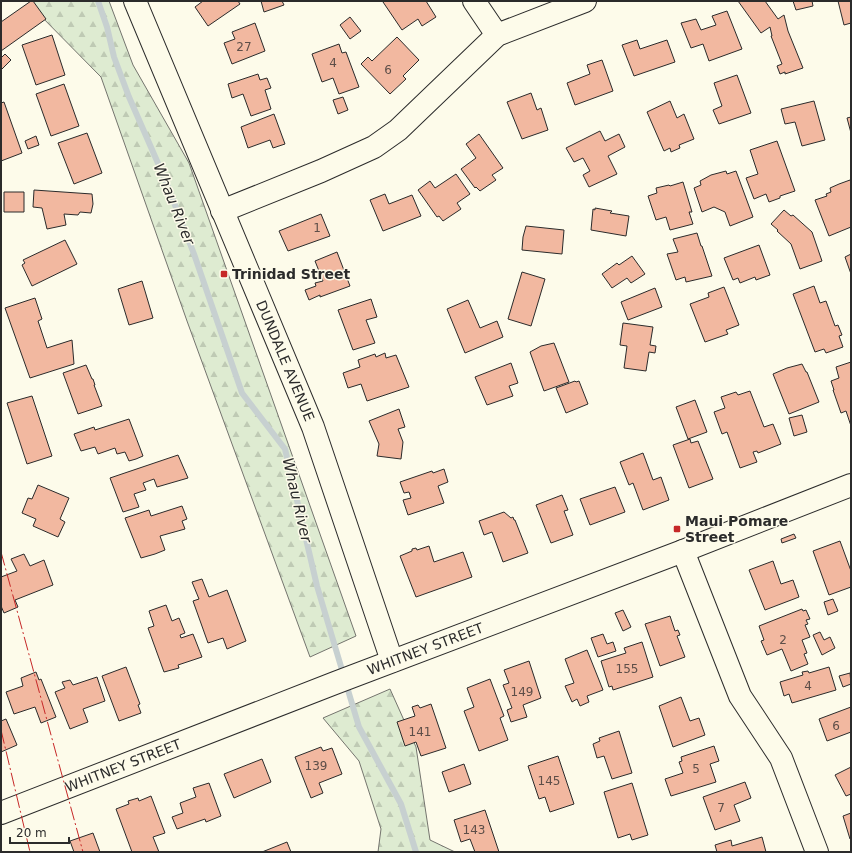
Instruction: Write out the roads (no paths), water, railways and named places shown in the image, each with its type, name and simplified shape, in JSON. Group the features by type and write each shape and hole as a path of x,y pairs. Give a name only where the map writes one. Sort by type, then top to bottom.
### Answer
{"street":[{"name":"DUNDALE AVENUE","path":"135,1 313,426 392,661"},
{"path":"474,1 497,35"},
{"path":"222,211 322,172 374,147 398,130 497,35 585,1"},
{"name":"WHITNEY STREET","path":"1,813 851,485"},
{"path":"683,551 740,696 782,758 817,852"}],"waterway":[{"name":"Whau River","path":"98,1 107,27 114,57 194,254 242,393 285,449 317,586 359,727 401,804 416,852"}],"place":[{"name":"Trinidad Street","path":"224,274"},
{"name":"Maui Pomare Street","path":"677,529"}]}
